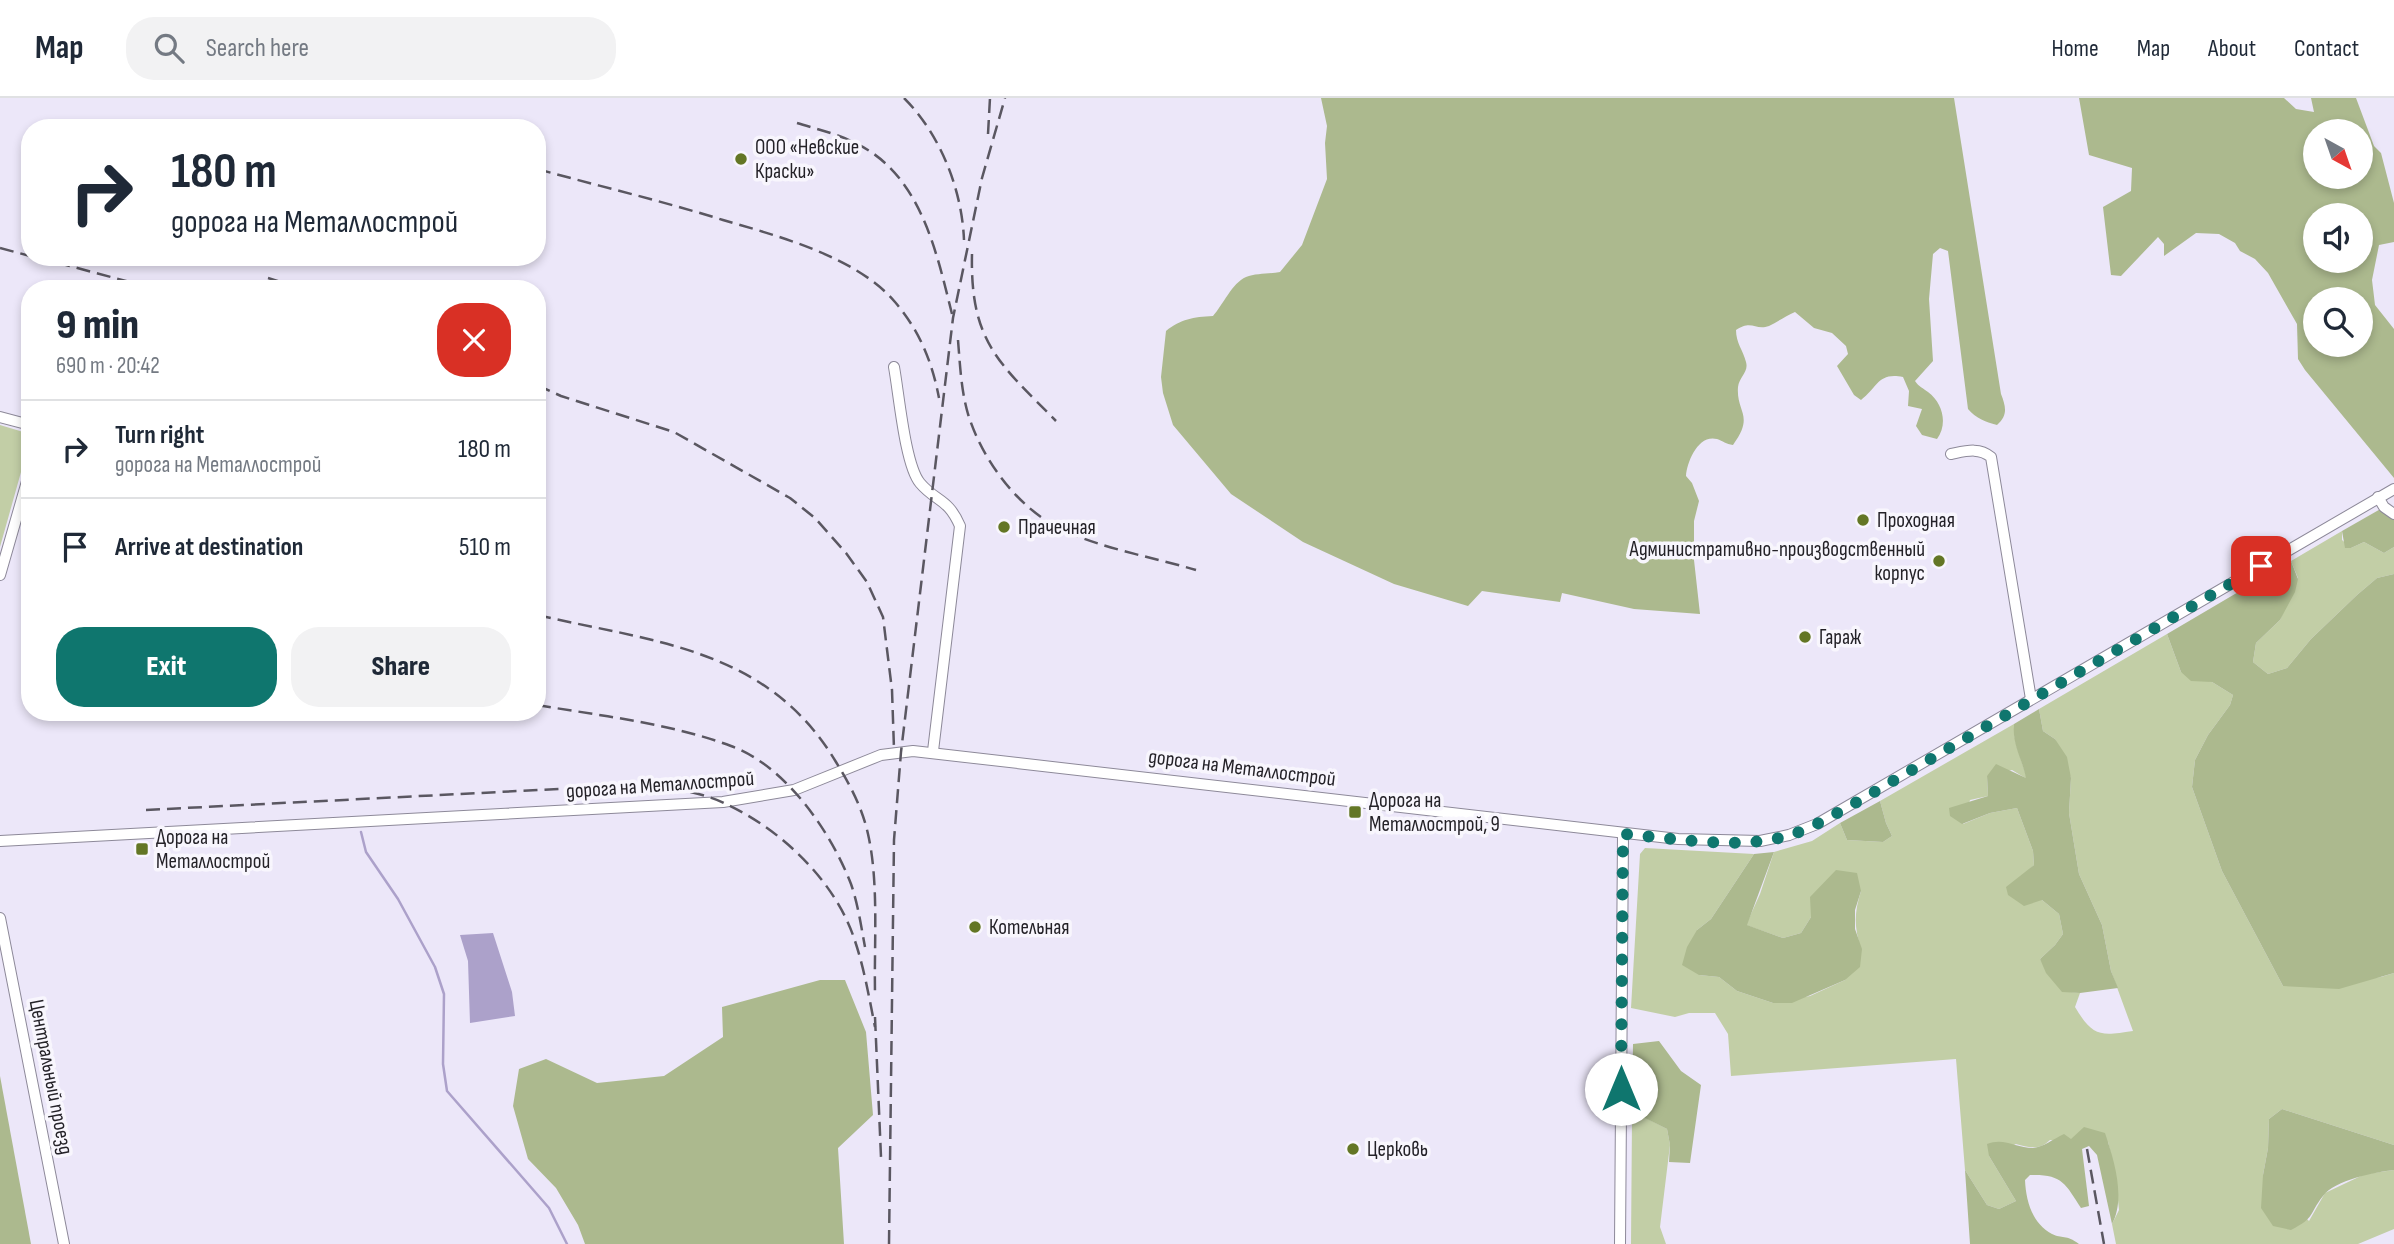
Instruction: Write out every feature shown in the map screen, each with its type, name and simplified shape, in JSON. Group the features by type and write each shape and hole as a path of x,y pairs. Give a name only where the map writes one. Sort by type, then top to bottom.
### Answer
{"street":[{"path":"894,368 911,467 919,482 953,511 960,526 933,751"},
{"path":"0,417 21,423"},
{"path":"1951,454 1973,450 1985,452 1991,457 2031,699"},
{"name":"дорога на Металлострой","path":"0,841 723,802 793,790 881,755 913,751 933,751 1623,834 1725,842 1760,841 1789,835 1857,802 2394,489"},
{"path":"2378,497 2384,507 2394,514"},
{"path":"0,575 21,502"},
{"path":"1620,1244 1623,834"},
{"name":"Центральный проезд","path":"0,918 64,1244"}],"green space":[{"path":"1321,98 1954,98 2005,407 2003,418 1997,425 1981,419 1968,409 1948,251 1940,248 1933,254 1929,299 1933,361 1915,381 1933,397 1940,408 1943,420 1937,439 1922,435 1916,426 1922,409 1908,406 1909,391 1903,377 1883,379 1861,400 1854,395 1837,366 1848,354 1846,346 1832,333 1814,328 1795,312 1769,326 1746,325 1736,330 1747,366 1738,387 1743,427 1733,445 1710,439 1699,445 1691,457 1686,476 1699,501 1694,521 1694,560 1700,614 1634,609 1562,593 1560,602 1482,591 1468,606 1394,584 1303,542 1231,494 1173,425 1161,377 1166,331 1188,319 1213,316 1241,280 1254,275 1280,272 1302,245 1327,179 1327,126"},
{"path":"2079,98 2284,98 2296,109 2314,112 2311,98 2356,98 2364,119 2303,119 2303,189 2373,189 2373,143 2381,153 2394,203 2394,242 2379,245 2373,287 2303,287 2303,357 2373,357 2373,288 2375,305 2394,329 2394,478 2305,370 2298,359 2297,324 2268,273 2255,259 2240,251 2235,243 2219,234 2196,233 2164,256 2164,244 2158,237 2121,276 2111,275 2103,207 2131,191 2132,168 2089,155"},
{"path":"0,425 21,431 21,472 0,547"},
{"path":"2384,507 2394,514 2394,547 2384,553 2364,542 2345,548 2342,531"},
{"path":"2342,531 2342,540 2351,548 2364,542 2384,553 2394,547 2394,574 2377,578 2311,639 2287,668 2268,674 2253,662 2256,643 2280,620 2298,578 2291,561"},
{"path":"2291,561 2298,579 2295,592 2280,620 2256,643 2253,662 2268,674 2287,668 2311,639 2377,578 2394,574 2394,973 2339,989 2283,986 2222,871 2192,787 2195,760 2208,735 2230,705 2233,695 2212,682 2191,681 2181,672 2167,634"},
{"path":"2167,634 2181,672 2212,682 2233,695 2230,705 2208,735 2195,760 2192,787 2222,871 2283,986 2381,977 2394,973 2394,1145 2282,1109 2269,1119 2263,1175 2309,1221 2325,1193 2365,1174 2394,1170 2394,1229 2358,1244 2116,1244 2112,1224 2119,1210 2115,1172 2108,1142 2050,1140 2034,1147 2016,1144 1989,1156 2016,1201 1999,1209 1987,1205 1965,1170 1956,1059 1731,1076 1728,1034 1715,1013 1689,1013 1675,1017 1631,1008 1640,854 1645,848 1754,854 1711,919 1697,930 1699,975 1719,977 1737,991 1773,1003 1810,996 1845,980 1861,949 1856,920 1861,891 1811,917 1801,933 1783,938 1746,925 1774,852 1812,841 1840,823 1847,840 1883,842 1892,836 1880,801 2014,724 2016,745 2027,779 2012,770 1987,776 1988,796 1970,800 1963,824 1990,813 2017,808 2033,851 2034,865 2026,873 2042,900 2059,914 2063,934 2040,959 2062,991 2080,993 2075,1007 2093,1029 2105,1034 2133,1031 2111,971 2102,925 2079,874 2069,813 2071,778 2055,739 2043,731 2039,709"},
{"path":"2039,709 2043,731 2055,739 2067,757 2071,778 2069,813 2079,874 2102,925 2111,971 2118,988 2080,993 2062,992 2046,973 2040,959 2063,934 2059,914 2042,900 2024,906 2008,895 2006,887 2034,865 2033,851 2017,808 1990,813 1962,824 1950,816 1949,808 1988,796 1987,776 1996,764 2026,778 2016,745 2014,724"},
{"path":"1880,801 1892,836 1883,842 1847,840 1840,823"},
{"path":"1774,852 1747,925 1783,938 1801,933 1811,917 1810,897 1836,870 1857,873 1861,891 1855,910 1855,929 1862,949 1860,967 1845,980 1792,1003 1773,1003 1737,991 1719,977 1699,975 1682,965 1687,947 1697,930 1711,919 1754,854"},
{"path":"820,980 845,980 866,1032 873,1115 838,1148 844,1244 585,1244 578,1225 556,1188 528,1159 513,1106 519,1069 546,1059 597,1083 664,1076 723,1037 722,1007"},
{"path":"1659,1041 1681,1071 1701,1085 1690,1163 1669,1162 1667,1129 1645,1118 1632,1118 1633,1044"},
{"path":"0,1076 31,1244 0,1244"},
{"path":"2282,1109 2394,1145 2394,1170 2366,1175 2336,1185 2323,1196 2308,1219 2291,1230 2273,1226 2261,1208 2263,1175 2269,1119"},
{"path":"1644,1117 1667,1129 1670,1145 1660,1227 1666,1244 1631,1244 1632,1118"},
{"path":"2084,1127 2105,1133 2112,1155 2118,1203 2112,1224 2097,1155 2089,1146 2082,1149 2089,1206 2081,1208 2066,1186 2056,1178 2030,1175 2025,1180 2029,1203 2039,1224 2052,1234 2079,1244 1970,1244 1965,1170 1987,1205 1999,1209 2016,1201 1989,1156 1987,1144 2005,1142 2033,1148 2064,1134 2071,1139"}],"shaded area":[{"path":"493,933 512,992 515,1016 470,1023 468,961 460,935"}],"waterway":[{"path":"361,832 366,852 398,899 435,967 444,994 443,1064 447,1091 549,1208 567,1244"}],"railway":[{"path":"904,98 928,128 947,163 959,201 964,240"},
{"path":"988,134 990,98"},
{"path":"889,1244 894,840 901,752 953,318 982,178 1005,98"},
{"path":"797,123 853,142 876,155 894,173 910,193 922,215 952,314"},
{"path":"546,171 768,233 815,250 860,272 895,302 918,335 933,371 939,398"},
{"path":"0,248 21,254"},
{"path":"972,254 976,309 992,349 1019,383 1056,421"},
{"path":"70,266 122,280"},
{"path":"268,278 274,280"},
{"path":"958,340 964,396 974,431 992,464 1015,494 1043,519 1075,535 1108,547 1196,570"},
{"path":"546,389 674,432 790,498 815,518 867,582 883,617 892,690 894,749"},
{"path":"546,617 665,643 705,656 742,673 777,695 808,724 846,779 859,805 868,834 875,892 875,993"},
{"path":"546,706 684,731 731,746 770,769 804,803 832,843 851,884 865,947"},
{"path":"146,810 656,784 708,797 765,826 819,876 845,916 854,938 875,1027"},
{"path":"875,1017 881,1157"},
{"path":"2087,1149 2104,1244"}],"place":[{"name":"ООО «Невские Краски»","path":"741,159"},
{"name":"Проходная","path":"1863,520"},
{"name":"Прачечная","path":"1004,527"},
{"name":"Административно-производственный корпус","path":"1939,561"},
{"name":"Гараж","path":"1805,637"},
{"name":"Дорога на Металлострой, 9","path":"1355,812"},
{"name":"Дорога на Металлострой","path":"142,849"},
{"name":"Котельная","path":"975,927"},
{"name":"Церковь","path":"1353,1149"}],"route":[{"path":"1621,1089 1623,834 1725,842 1760,841 1789,835 1816,824 2261,566"}]}
